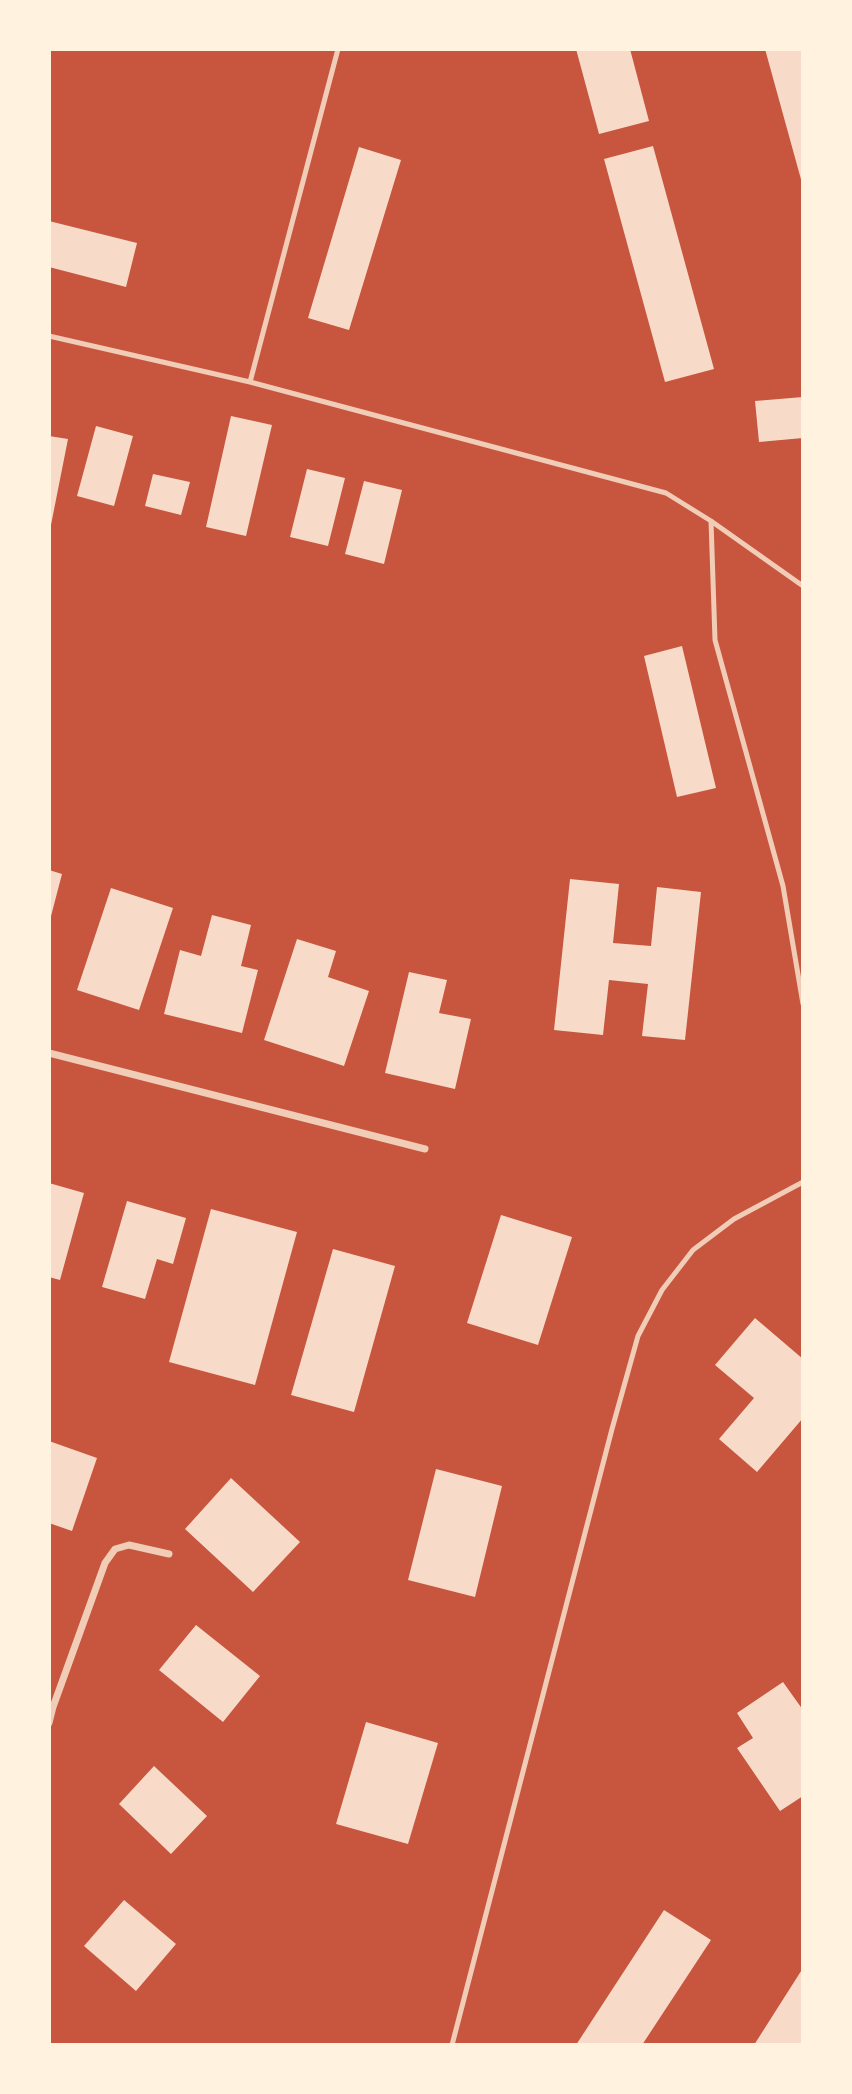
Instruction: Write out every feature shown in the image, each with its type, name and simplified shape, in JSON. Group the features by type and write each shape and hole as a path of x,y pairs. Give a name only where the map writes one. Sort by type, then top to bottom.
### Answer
{"street":[{"path":"49,1053 425,1149"},
{"path":"49,1723 51,1707 105,1563 115,1549 129,1545 169,1554"}],"lane":[{"path":"250,382 338,49"},
{"path":"49,336 250,382 666,493 711,521 803,586"},
{"path":"711,521 715,640 783,886 803,1004"},
{"path":"452,2045 608,1442 638,1336 662,1290 693,1250 734,1219 803,1182"}],"building":[{"path":"576,49 630,49 649,121 599,134"},
{"path":"765,49 803,49 802,183"},
{"path":"653,146 714,369 665,382 604,159"},
{"path":"359,147 401,160 349,330 308,318"},
{"path":"49,221 137,243 126,287 49,267"},
{"path":"803,397 803,438 759,442 755,401"},
{"path":"231,416 272,425 246,536 206,527"},
{"path":"96,426 133,436 114,506 77,496"},
{"path":"49,436 68,439 50,530 49,530"},
{"path":"307,469 345,478 328,546 290,537"},
{"path":"153,474 190,482 181,515 145,506"},
{"path":"364,481 402,490 384,564 345,554"},
{"path":"682,646 716,788 677,797 644,656"},
{"path":"49,870 62,874 50,920 49,920"},
{"path":"570,879 619,884 613,943 651,946 657,887 701,892 685,1040 642,1036 648,984 609,980 603,1035 554,1030"},
{"path":"111,888 173,908 139,1010 77,990"},
{"path":"212,915 251,925 241,966 258,970 242,1033 164,1014 180,950 201,956"},
{"path":"297,939 336,951 328,977 369,991 344,1066 264,1040"},
{"path":"409,972 447,980 439,1013 471,1019 455,1089 385,1073"},
{"path":"49,1183 84,1193 60,1280 49,1277"},
{"path":"127,1201 186,1218 173,1264 157,1259 145,1299 102,1287"},
{"path":"211,1209 297,1232 255,1385 169,1362"},
{"path":"501,1215 572,1237 538,1345 467,1323"},
{"path":"333,1249 395,1266 354,1412 291,1395"},
{"path":"755,1318 803,1359 803,1418 757,1472 719,1439 754,1398 715,1365"},
{"path":"49,1441 97,1458 72,1531 49,1523"},
{"path":"436,1469 502,1486 475,1597 408,1580"},
{"path":"231,1478 300,1542 253,1592 185,1529"},
{"path":"196,1625 260,1676 223,1722 159,1670"},
{"path":"783,1682 803,1710 803,1796 780,1811 737,1748 753,1738 737,1713"},
{"path":"366,1722 438,1743 408,1844 336,1824"},
{"path":"154,1766 207,1816 171,1854 119,1804"},
{"path":"124,1900 176,1944 136,1991 84,1946"},
{"path":"664,1910 711,1940 642,2045 576,2045"},
{"path":"803,1968 803,2045 754,2045"}]}
